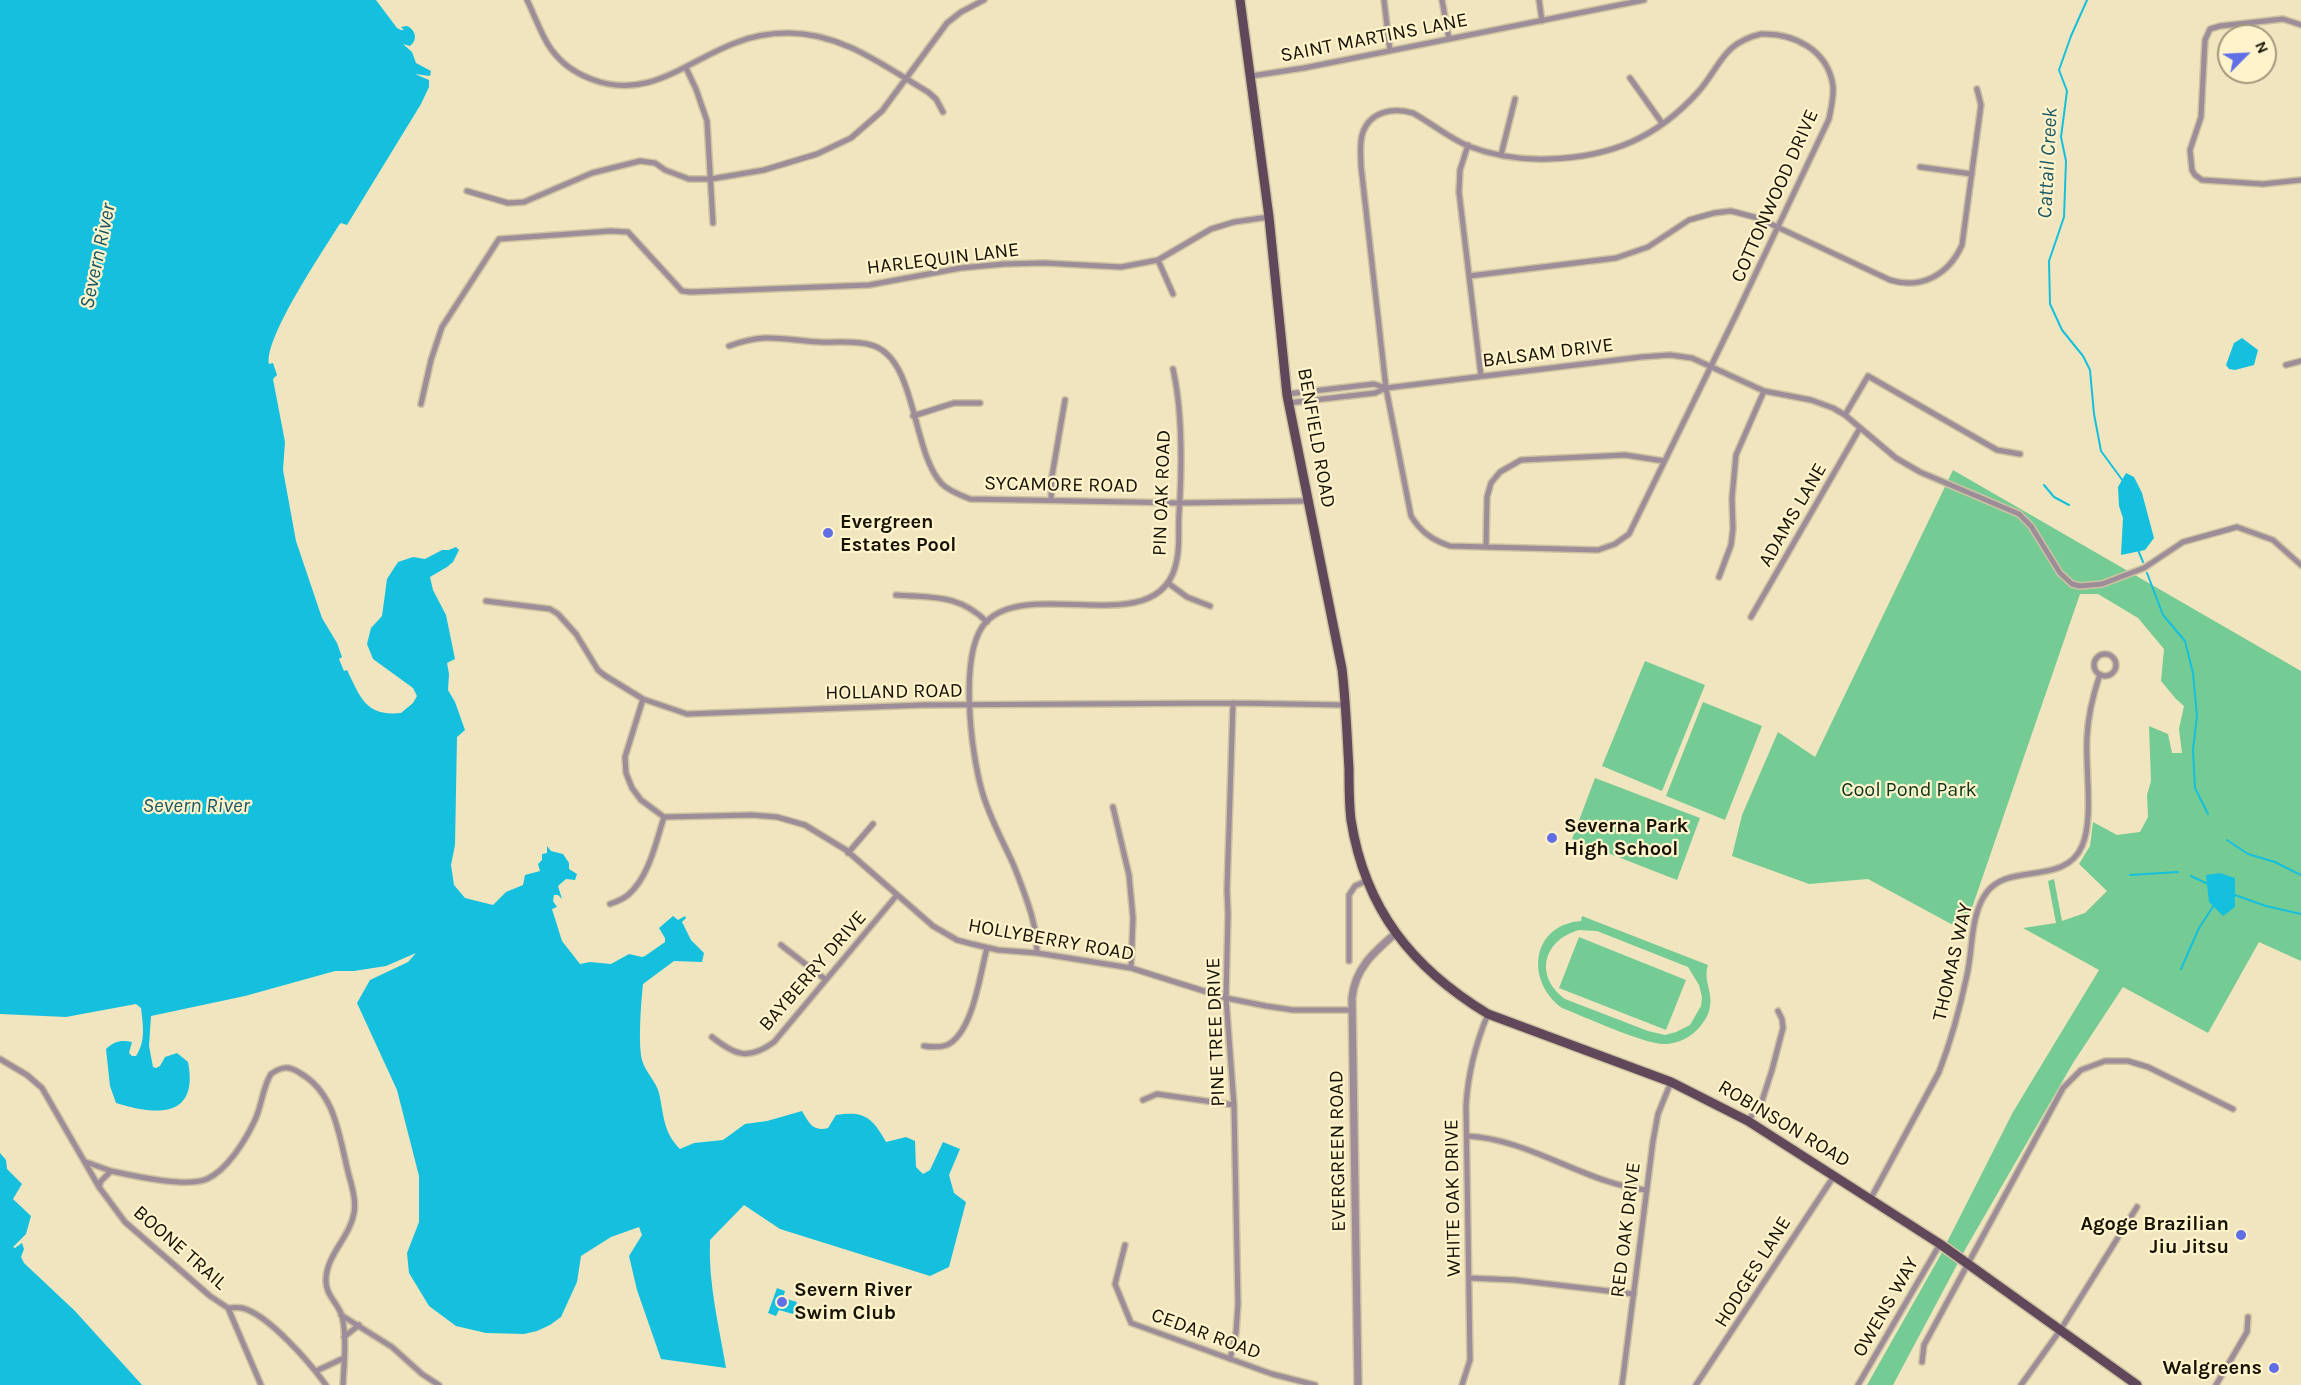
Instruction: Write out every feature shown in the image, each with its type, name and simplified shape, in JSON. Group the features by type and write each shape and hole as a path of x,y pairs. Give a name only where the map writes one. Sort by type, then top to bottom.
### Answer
{"main road":[{"name":"BENFIELD ROAD","path":"1240,0 1269,217 1288,398 1340,658 1346,705 1351,817 1357,848 1368,880 1395,933"},
{"name":"ROBINSON ROAD","path":"1395,933 1434,976 1488,1014 1671,1082 1749,1121 1968,1263 2137,1385"}],"street":[{"path":"527,0 551,48 566,66 583,76 618,87 665,77 686,68 714,51 745,39 768,34 790,33 824,38 855,48 936,99 943,112"},
{"path":"468,191 508,203 524,202 592,173 640,161 655,163 671,173 689,179 711,180 764,170 812,156 841,144 882,111 947,23 961,12 984,0"},
{"path":"1384,0 1390,51"},
{"path":"1442,0 1449,39"},
{"path":"1539,0 1542,21"},
{"name":"SAINT MARTINS LANE","path":"1251,76 1304,68 1642,0"},
{"path":"2301,25 2283,19 2210,29 2205,40 2201,117 2190,150 2192,170 2202,180 2263,184 2301,180"},
{"name":"COTTONWOOD DRIVE","path":"1761,34 1777,34 1803,42 1815,52 1827,68 1833,85 1829,119 1779,227 1629,534 1615,544 1598,550 1450,546 1430,538 1415,524 1408,505 1386,388 1361,166 1363,132 1371,120 1381,113 1404,110 1413,112 1468,145 1501,155 1535,159 1580,158 1633,142 1681,109 1700,90 1725,52 1740,41 1761,34"},
{"path":"686,68 696,89 706,121 713,223"},
{"path":"1630,78 1662,123"},
{"path":"1469,276 1616,258 1648,247 1689,220 1714,213 1731,212 1747,214 1779,227 1890,280 1905,284 1921,283 1941,273 1953,263 1960,251 1964,236 1981,105 1977,89"},
{"path":"1501,155 1515,99"},
{"path":"1468,145 1460,170 1459,192 1481,376"},
{"path":"1920,167 1972,174"},
{"name":"HARLEQUIN LANE","path":"421,404 431,360 442,327 499,238 628,232 682,291 869,285 961,268 1004,264 1044,263 1121,267 1158,260 1211,229 1234,222 1269,217"},
{"path":"1158,260 1173,294"},
{"name":"SYCAMORE ROAD","path":"729,346 743,341 770,337 870,344 883,351 898,365 928,458 940,482 958,495 970,499 1180,503 1308,501"},
{"name":"BALSAM DRIVE","path":"1288,398 1375,393 1386,388 1670,355 1692,358 1764,391 1811,400 1845,415 1890,453 1920,472 2019,514 2031,526 2060,573 2072,584 2080,586 2102,584 2144,568 2183,542 2238,527 2273,540 2301,565"},
{"path":"2286,364 2301,361"},
{"name":"PIN OAK ROAD","path":"987,622 1002,612 1022,606 1140,602 1161,591 1168,583 1178,560 1180,503 1179,410 1173,369"},
{"path":"1845,415 1868,376 1997,450 2020,454"},
{"name":"BALSAM DRIVE","path":"1288,398 1374,384 1386,388"},
{"path":"1719,577 1731,545 1736,455 1764,391"},
{"path":"1051,500 1052,476 1065,400"},
{"path":"913,416 954,403 980,403"},
{"name":"ADAMS LANE","path":"1751,617 1860,428"},
{"path":"1486,547 1488,497 1491,483 1500,472 1521,460 1625,455 1664,461"},
{"path":"1168,583 1187,597 1210,606"},
{"path":"896,595 959,602 971,607 987,622 972,647 970,705 973,749 982,790 1031,913 1037,953"},
{"name":"HOLLAND ROAD","path":"486,601 550,609 558,614 576,634 598,670 610,680 643,699 687,714 970,705 1233,703 1346,705"},
{"path":"2104,654 2111,655 2116,663 2114,672 2100,675 2094,667 2095,659 2104,654"},
{"name":"THOMAS WAY","path":"1871,1198 1945,1057 1967,977 1977,911 1981,900 1991,886 2000,881 2060,868 2082,847 2087,829 2088,722 2100,675"},
{"path":"610,904 627,896 643,874 653,854 664,816 641,800 632,788 626,773 625,757 643,699"},
{"name":"PINE TREE DRIVE","path":"1230,1359 1236,1333 1238,1304 1234,1105 1226,998 1233,703"},
{"path":"1113,807 1129,875 1133,918 1131,968"},
{"name":"HOLLYBERRY ROAD","path":"664,816 777,817 814,830 848,853 944,933 957,940 987,948 1037,953 1131,968 1226,998 1293,1010 1352,1010"},
{"path":"848,853 873,824"},
{"path":"1349,961 1349,895 1355,886 1368,880"},
{"name":"BAYBERRY DRIVE","path":"712,1037 727,1049 739,1054 762,1050 774,1042 897,895"},
{"name":"EVERGREEN ROAD","path":"1358,1385 1353,987 1360,969 1369,956 1395,933"},
{"path":"781,945 826,980"},
{"path":"924,1046 948,1045 963,1028 975,998 987,948"},
{"path":"1749,1121 1762,1101 1772,1070 1783,1028 1778,1011"},
{"name":"WHITE OAK DRIVE","path":"1462,1385 1470,1360 1466,1106 1469,1069 1476,1041 1488,1014"},
{"name":"BOONE TRAIL","path":"0,1059 27,1075 42,1088 99,1187 125,1222 210,1296 228,1308 261,1385"},
{"path":"1922,1362 1924,1345 1983,1232 2063,1088 2081,1070 2105,1061 2127,1060 2148,1067 2233,1109"},
{"name":"BOONE TRAIL","path":"85,1161 111,1172 174,1182 205,1180 216,1173 231,1157 250,1130 271,1074 287,1067 305,1076 319,1087 329,1104 339,1133 354,1199 354,1215 329,1263 326,1277 326,1287 341,1315 344,1337 343,1385"},
{"name":"RED OAK DRIVE","path":"1622,1385 1646,1190 1658,1114 1671,1082"},
{"path":"1143,1101 1157,1094 1234,1105"},
{"path":"1467,1136 1500,1140 1622,1187 1646,1190"},
{"path":"99,1187 101,1181 111,1172"},
{"name":"HODGES LANE","path":"1696,1385 1834,1175"},
{"path":"2021,1385 2061,1329 2137,1207"},
{"name":"OWENS WAY","path":"1858,1385 1940,1244"},
{"name":"CEDAR ROAD","path":"1125,1245 1115,1284 1131,1323 1272,1374 1316,1385"},
{"path":"1469,1278 1515,1280 1634,1294"},
{"path":"228,1308 244,1308 268,1323 286,1338 326,1385"},
{"path":"341,1315 392,1347 422,1374 439,1385"},
{"path":"2216,1385 2247,1332 2248,1317"},
{"path":"344,1337 359,1325"},
{"path":"316,1371 344,1358"}],"green space":[{"name":"Cool Pond Park","path":"1953,470 2301,671 2301,961 2259,942 2208,1033 2123,987 2073,1063 1966,1248 1893,1385 1867,1385 1940,1256 2013,1112 2099,970 2023,928 2056,923 2048,881 2054,879 2062,921 2085,913 2107,891 2079,864 2090,846 2093,822 2117,835 2140,832 2148,817 2147,795 2151,781 2149,726 2168,734 2172,753 2182,753 2179,729 2184,706 2161,681 2164,649 2138,618 2098,594 2080,594 1964,931 1868,879 1809,884 1732,856 1742,815 1778,732 1815,757"},
{"path":"1645,661 1705,685 1662,791 1602,766"},
{"path":"1703,702 1762,726 1725,820 1666,796"},
{"path":"1595,778 1700,818 1677,880 1572,839"},
{"path":"1582,916 1708,965 1710,1007 1705,1020 1696,1031 1686,1039 1673,1043 1657,1043 1631,1036 1562,1008 1550,997 1542,984 1539,970 1539,956 1543,943 1552,932 1564,925 1581,921","holes":["1579,930 1597,931 1688,967 1699,985 1702,997 1701,1006 1690,1025 1665,1035 1648,1031 1565,999 1555,990 1546,970 1551,950 1557,942"]},
{"path":"1579,937 1686,980 1666,1030 1559,988"}],"water":[{"name":"Severn River","path":"0,0 376,0 397,28 404,30 401,27 407,26 412,30 415,38 413,44 410,46 403,44 412,52 416,63 431,71 430,76 415,74 429,80 429,87 421,104 347,225 341,223 339,225 309,274 285,315 270,352 269,364 273,363 277,375 273,379 285,442 283,470 296,541 322,618 337,643 342,657 339,659 344,671 347,670 365,703 379,712 401,713 413,703 417,696 413,688 373,659 367,644 371,628 382,616 387,579 398,562 413,557 425,559 442,550 456,547 459,550 453,562 430,577 433,590 446,615 455,659 447,663 448,690 465,730 457,737 455,845 451,865 454,885 465,898 493,905 506,892 523,885 525,875 540,871 538,864 542,860 542,854 547,853 547,846 551,851 563,854 569,863 569,869 577,874 575,880 566,879 558,886 562,899 554,895 553,901 557,907 552,909 562,941 580,964 590,962 611,964 629,954 645,956 665,942 659,928 673,916 678,920 685,916 682,922 691,940 704,953 702,962 674,961 643,984 641,1012 642,1060 658,1089 665,1123 674,1143 680,1149 694,1143 723,1140 745,1124 767,1121 802,1111 815,1128 828,1128 836,1115 854,1114 871,1121 886,1142 906,1137 915,1141 916,1167 923,1174 930,1170 943,1142 960,1149 949,1175 954,1193 966,1202 949,1267 930,1276 780,1229 744,1205 710,1240 712,1288 726,1368 661,1359 637,1290 629,1256 642,1235 639,1227 611,1237 581,1256 577,1282 561,1317 550,1325 524,1334 486,1333 456,1326 429,1306 409,1273 407,1253 419,1222 419,1176 397,1090 357,1003 370,980 408,962 416,953 386,966 354,971 335,971 245,996 151,1016 149,1046 153,1067 160,1066 165,1057 177,1053 188,1062 190,1080 187,1094 181,1103 160,1111 116,1103 110,1086 106,1049 118,1042 132,1042 129,1053 136,1056 141,1045 143,1033 141,1008 136,1004 66,1017 0,1014"},
{"path":"2242,338 2258,350 2254,365 2235,370 2229,369 2226,365 2234,343"},
{"path":"2126,473 2134,477 2142,493 2154,538 2145,550 2121,555 2123,518 2119,506 2118,487"},
{"path":"2220,873 2235,878 2235,907 2223,916 2209,902 2206,875"},
{"path":"0,1153 6,1160 7,1169 22,1184 13,1199 31,1216 26,1234 13,1247 22,1243 24,1249 21,1257 24,1263 75,1311 142,1385 0,1385"},
{"name":"Severn River Swim Club","path":"777,1288 785,1291 783,1298 797,1302 793,1314 779,1310 776,1316 768,1313"}],"waterway":[{"name":"Cattail Creek","path":"2087,0 2059,70 2067,91 2061,137 2066,161 2064,217 2049,261 2050,304 2062,330 2083,356 2090,370 2094,414 2101,451 2123,481"},
{"path":"2044,485 2054,497 2069,505"},
{"name":"Cattail Creek","path":"2138,550 2143,562"},
{"name":"Cattail Creek","path":"2147,573 2163,615 2185,641 2193,673 2197,716 2193,750 2195,788 2208,814"},
{"name":"Cattail Creek","path":"2227,840 2248,854 2275,862 2301,875"},
{"name":"Cattail Creek","path":"2130,875 2178,872"},
{"name":"Cattail Creek","path":"2191,876 2208,884"},
{"name":"Cattail Creek","path":"2232,894 2266,906 2301,914"},
{"path":"2181,969 2199,928 2214,905"}],"place":[{"name":"Evergreen Estates Pool","path":"828,533"},
{"name":"Severna Park High School","path":"1552,838"},
{"name":"Agoge Brazilian Jiu Jitsu","path":"2241,1235"},
{"name":"Severn River Swim Club","path":"782,1302"},
{"name":"Walgreens","path":"2274,1368"}]}
